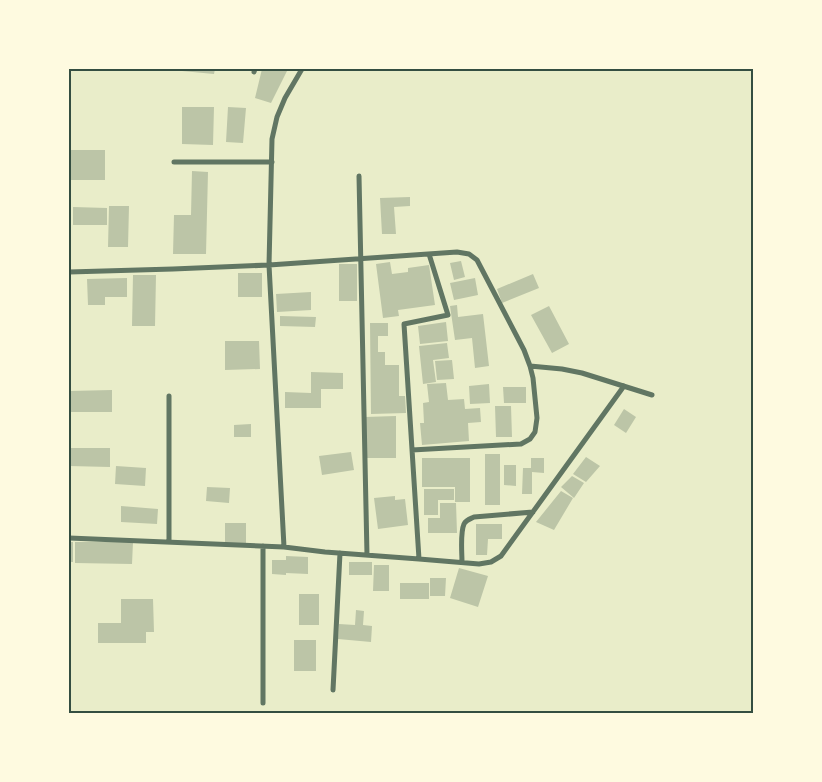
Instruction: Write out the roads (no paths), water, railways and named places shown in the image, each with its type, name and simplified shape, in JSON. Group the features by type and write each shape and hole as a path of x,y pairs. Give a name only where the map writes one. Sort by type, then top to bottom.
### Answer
{"street":[{"path":"284,547 269,265 272,139 277,117 285,98 302,69"},
{"path":"174,162 272,162"},
{"path":"359,176 367,555"},
{"path":"69,272 173,270 457,252 470,254 477,260 524,350 530,366 533,378 536,418 534,432 530,439 521,444 412,450"},
{"path":"419,559 404,324 448,315 430,254"},
{"path":"530,366 582,373 652,395"},
{"path":"69,538 284,547 480,564 491,562 501,556 624,386"},
{"path":"168,396 169,542"},
{"path":"462,562 462,530 464,523 468,519 533,512"},
{"path":"263,546 263,703"},
{"path":"333,690 340,553"}]}
